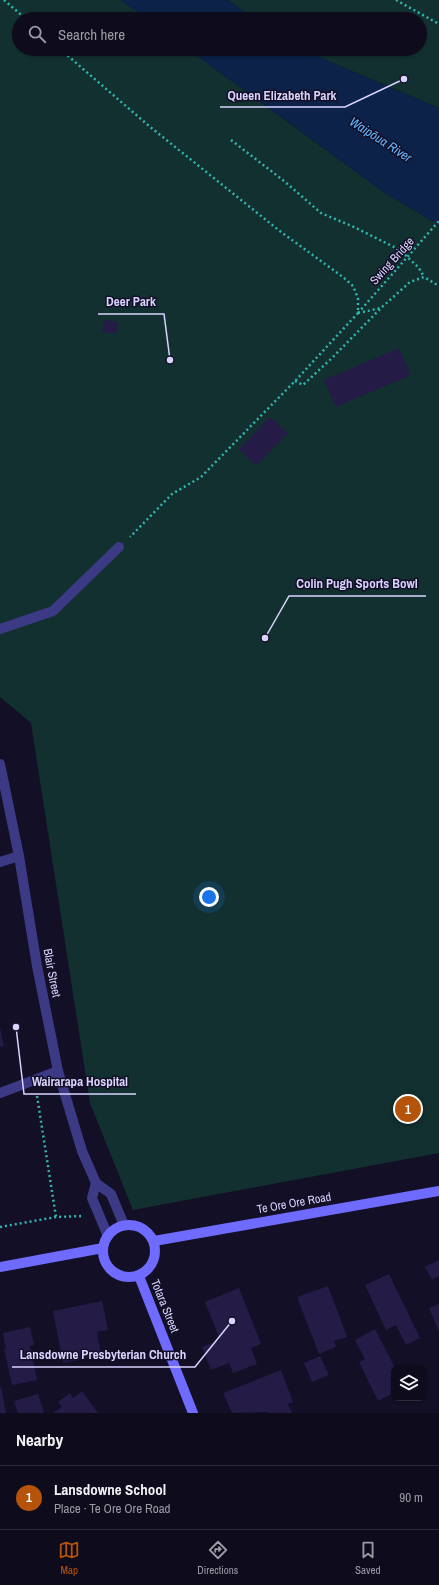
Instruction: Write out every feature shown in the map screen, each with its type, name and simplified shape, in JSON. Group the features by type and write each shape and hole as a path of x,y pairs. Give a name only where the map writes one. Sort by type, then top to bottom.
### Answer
{"main road":[{"name":"Te Ore Ore Road","path":"154,1242 439,1191"},
{"path":"124,1225 132,1225 145,1230 154,1242 155,1255 150,1268 139,1276 131,1277 116,1274 106,1263 103,1256 103,1248 108,1236 118,1227 124,1225"},
{"path":"0,1267 103,1248"},
{"name":"Totara Street","path":"139,1276 193,1413"}],"street":[{"path":"0,629 53,611 119,547"},
{"name":"Blair Street","path":"0,764 19,856 37,966 58,1071 80,1143 96,1183 111,1194 124,1225"},
{"path":"0,862 19,856"},
{"path":"0,1093 58,1071"},
{"name":"Blair Street","path":"96,1183 92,1198 108,1236"}],"path":[{"path":"4,0 18,12"},
{"path":"396,0 418,12"},
{"path":"427,17 439,24"},
{"path":"68,56 149,126 274,228 343,276 353,286 358,298 358,313 381,308"},
{"path":"231,140 284,181 321,213 354,227 400,250 419,268 424,277 439,286"},
{"name":"Swing Bridge","path":"119,547 172,494 201,477 295,381 358,313 439,221"},
{"path":"295,381 303,385 381,308 410,282 424,277"},
{"path":"35,1080 56,1217"},
{"path":"0,1227 56,1217 87,1216"}],"green space":[{"path":"0,0 121,0 137,12 12,12 12,56 198,56 385,193 439,225 439,1153 133,1210 90,1103 31,723 0,697"},
{"path":"228,0 439,0 439,108 316,56 427,56 427,12 244,12"}],"water":[{"path":"121,0 228,0 244,12 137,12"},
{"name":"Waipōua River","path":"198,56 316,56 439,108 439,225 385,193"}],"building":[{"path":"104,320 118,322 116,334 102,332"},
{"path":"399,348 411,375 336,407 324,380"},
{"path":"270,417 288,433 256,466 239,449"},
{"path":"0,1028 4,1046 0,1047"},
{"path":"439,1260 439,1276 432,1280 425,1267"},
{"path":"389,1274 420,1338 406,1345 396,1325 386,1330 365,1285"},
{"path":"328,1286 347,1337 334,1341 336,1347 319,1354 297,1297"},
{"path":"239,1288 261,1344 251,1348 257,1364 233,1373 229,1363 211,1370 202,1347 220,1340 205,1302"},
{"path":"102,1301 108,1330 97,1332 101,1355 63,1363 53,1311"},
{"path":"439,1304 439,1332 429,1308"},
{"path":"30,1327 34,1345 30,1346 37,1380 12,1385 4,1349 6,1349 3,1333"},
{"path":"375,1329 393,1365 391,1365 391,1394 378,1401 359,1362 365,1359 355,1340"},
{"path":"320,1356 329,1375 312,1382 304,1363"},
{"path":"281,1370 293,1402 288,1404 292,1413 232,1413 223,1393"},
{"path":"1,1387 6,1413 0,1413"},
{"path":"82,1391 98,1413 53,1413 62,1407 58,1402 70,1393 73,1398"},
{"path":"38,1394 44,1413 18,1413 14,1401"}],"place":[{"name":"Queen Elizabeth Park","path":"404,79"},
{"name":"Deer Park","path":"170,360"},
{"name":"Colin Pugh Sports Bowl","path":"265,638"},
{"name":"Wairarapa Hospital","path":"16,1027"},
{"name":"Lansdowne School","path":"408,1109"},
{"name":"Lansdowne Presbyterian Church","path":"232,1321"}]}
